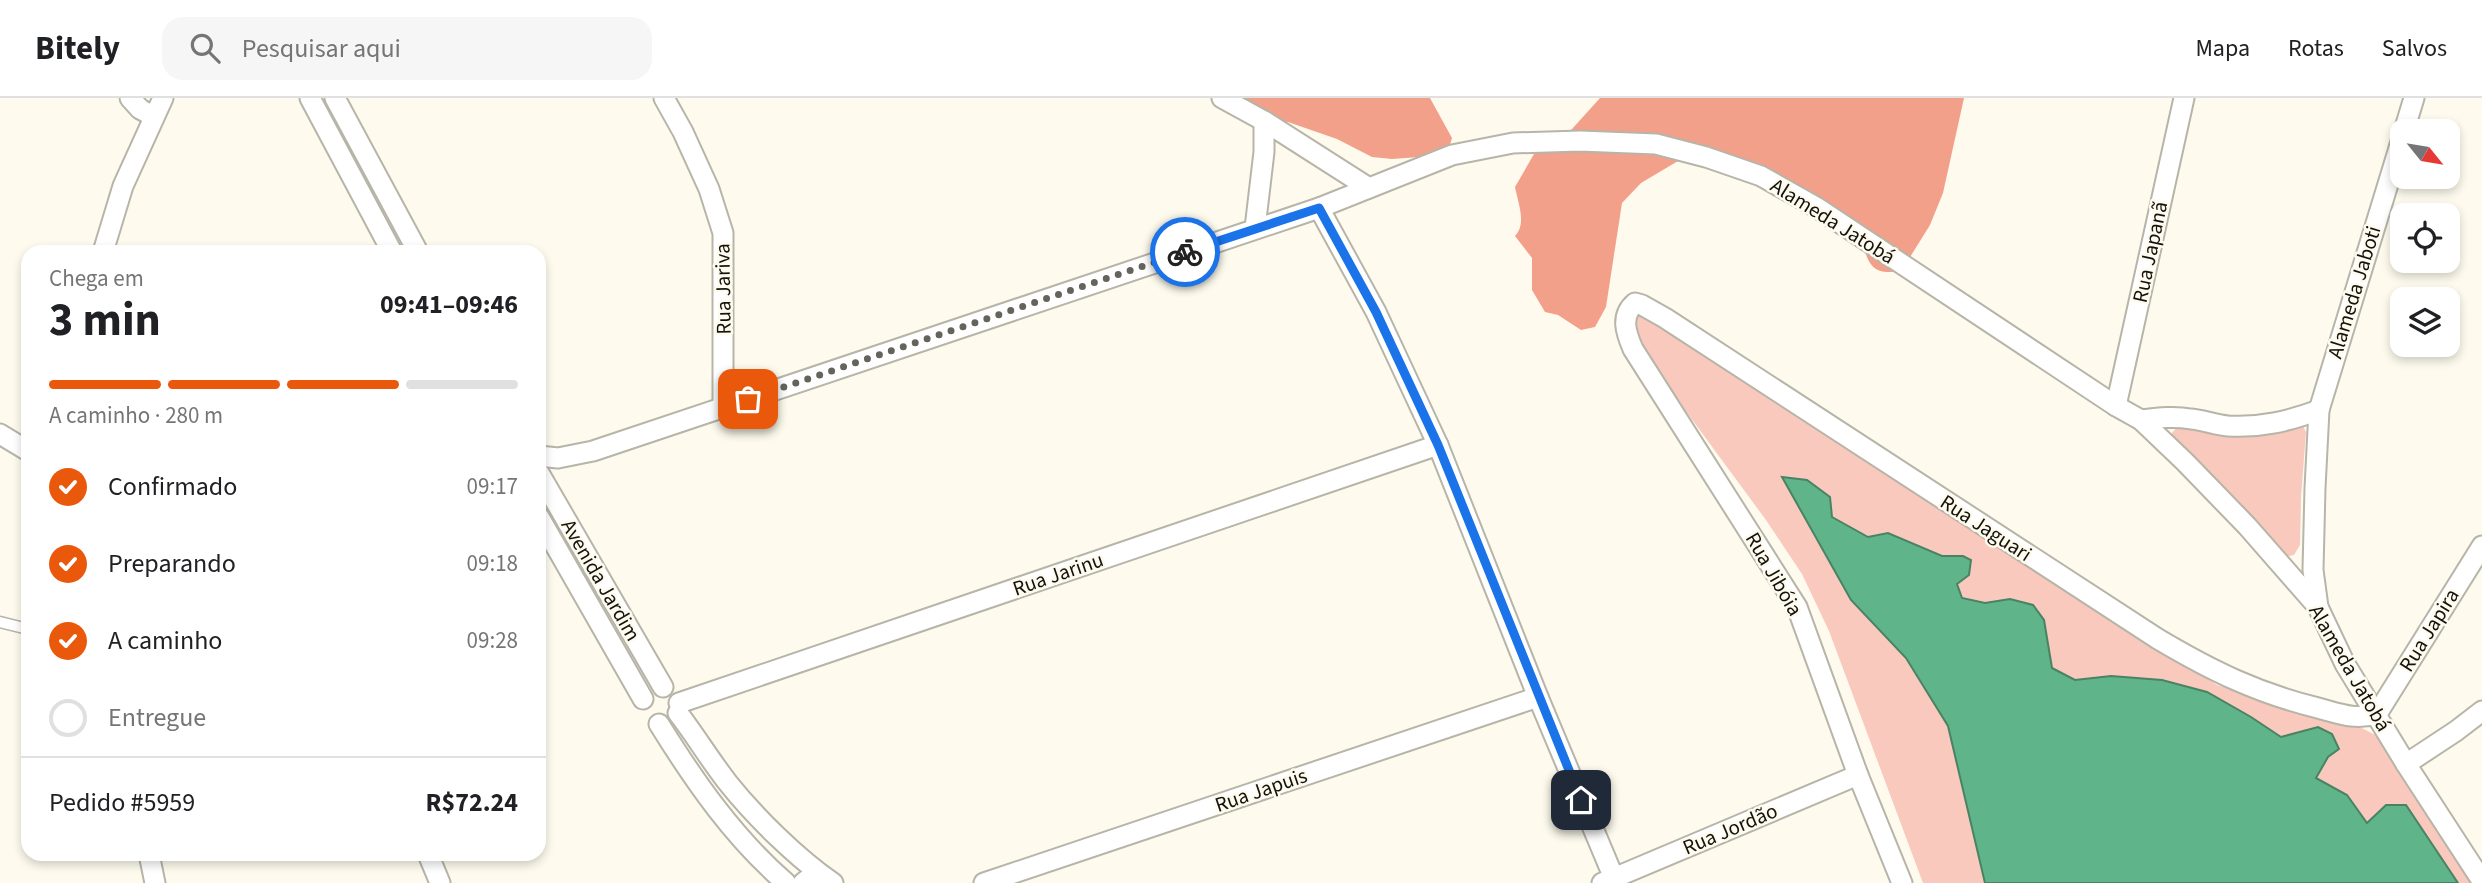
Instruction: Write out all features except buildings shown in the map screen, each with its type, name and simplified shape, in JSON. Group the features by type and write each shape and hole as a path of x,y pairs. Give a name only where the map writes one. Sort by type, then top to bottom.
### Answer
{"street":[{"path":"130,98 139,109 153,116"},
{"path":"105,245 123,186 163,98"},
{"path":"310,98 389,245"},
{"path":"335,98 414,245"},
{"name":"Rua Jariva","path":"664,98 709,189 723,233 723,408"},
{"path":"1222,98 1264,121 1370,188"},
{"name":"Rua Japanã","path":"2116,406 2184,98"},
{"name":"Alameda Jaboti","path":"2407,119 2414,98"},
{"path":"1255,228 1264,152 1264,121"},
{"name":"Alameda Jatobá","path":"546,457 558,458 593,451 723,408 1319,208 1452,155 1513,143 1580,141 1656,144 1706,157 1761,176 1816,207 2141,420 2247,526 2318,607 2345,664 2482,881"},
{"name":"Alameda Jaboti","path":"2318,607 2313,570 2319,410 2390,176"},
{"path":"1319,208 1376,312 1438,445 1610,881"},
{"name":"Rua Jaguari","path":"1625,323 1629,308 1635,303 1651,309 2158,639 2218,674 2258,691 2344,715 2361,718 2377,714"},
{"name":"Rua Jibóia","path":"1625,323 1633,349 1797,607 1858,775 1902,883"},
{"path":"2141,420 2189,418 2227,426 2262,426 2287,422 2319,410"},
{"path":"0,434 21,447"},
{"name":"Rua Jarinu","path":"678,708 1438,445"},
{"name":"Avenida Jardim","path":"546,485 663,687"},
{"name":"Avenida Jardim","path":"546,529 643,699"},
{"name":"Rua Japira","path":"2377,714 2482,546"},
{"path":"678,708 667,723 659,724 645,715 642,708 643,699 654,688 663,687 676,695 678,708 728,783 818,879"},
{"name":"Rua Japuis","path":"984,883 1538,697"},
{"path":"2406,764 2482,710"},
{"path":"659,724 687,768 732,829 786,883"},
{"name":"Rua Jordão","path":"1610,881 1858,775"},
{"path":"150,861 155,883"},
{"path":"431,861 440,883"}],"lane":[{"path":"0,622 21,627"}],"shaded area":[{"path":"1234,98 1430,98 1452,138 1450,145 1419,157 1372,157 1337,139 1288,122 1260,122"},
{"path":"1600,98 1964,98 1943,193 1930,225 1902,270 1882,272 1876,269 1867,258 1859,231 1719,164 1678,161 1641,183 1622,203 1606,307 1595,327 1581,330 1558,315 1545,312 1532,290 1532,258 1515,236 1519,231 1521,219 1515,187 1534,154 1563,139"},
{"path":"1643,312 2217,685 2358,726 2381,738 2475,883 1923,883 1829,631 1802,574 1766,520 1632,338 1633,317"},
{"path":"2303,426 2306,432 2300,545 2294,555 2285,557 2172,444 2172,433 2177,427"},
{"path":"1782,477 1807,480 1830,497 1832,517 1868,537 1888,533 1942,556 1963,556 1971,560 1969,575 1957,584 1962,598 1985,603 2010,599 2033,605 2044,620 2052,668 2075,680 2111,676 2162,680 2207,692 2281,737 2318,727 2332,734 2339,749 2328,757 2316,778 2347,795 2367,823 2386,805 2406,805 2458,883 1985,883 1948,726 1906,658 1851,600"}],"way so far":[{"path":"748,399 1185,252"}],"route":[{"path":"1185,252 1319,208 1376,312 1438,445 1581,800"}]}
